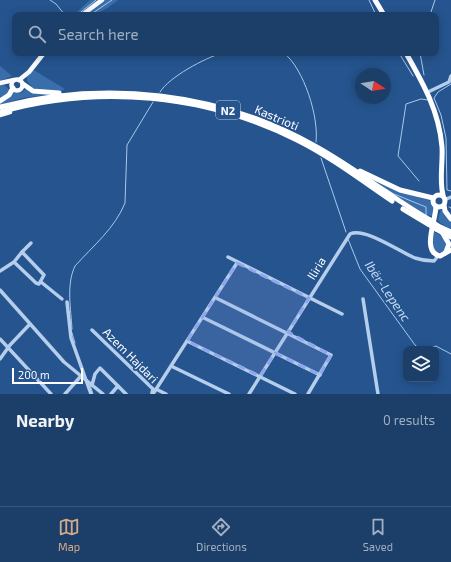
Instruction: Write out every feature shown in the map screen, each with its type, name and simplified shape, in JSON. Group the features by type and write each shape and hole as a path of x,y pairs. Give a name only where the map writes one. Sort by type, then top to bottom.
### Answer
{"highway":[{"path":"375,0 382,12"},
{"path":"408,56 428,92 440,134 442,153 441,179 434,204 440,206 451,219"},
{"path":"20,82 28,89 36,92 80,94"},
{"path":"0,101 9,95 13,87"},
{"name":"Kastrioti","path":"0,107 36,99 80,94 150,95 213,105 246,115 280,128 336,158 431,221 442,232 451,237"},
{"name":"Kastrioti","path":"36,103 81,97 127,96 188,103 231,114 272,129 311,148 431,221"},
{"path":"10,112 36,103"},
{"name":"N2","path":"0,112 36,103"},
{"path":"336,158 400,190 447,197"},
{"path":"441,179 447,197"},
{"path":"447,197 431,221 430,246 432,252 438,256 451,250"},
{"name":"Kastrioti","path":"437,227 451,232"},
{"path":"442,232 449,244 448,250 444,254"}],"main road":[{"path":"86,12 102,0"},
{"path":"13,87 20,82 42,56"},
{"path":"0,83 20,82"},
{"path":"0,83 19,90 20,82"},
{"path":"0,115 10,112"}],"street":[{"path":"428,92 449,82 451,76"},
{"name":"Iliria","path":"249,394 346,239 353,233 371,237 416,258 434,261 438,256"},
{"path":"0,271 14,262 31,243"},
{"path":"22,252 44,275 40,283"},
{"path":"228,257 237,263 342,314"},
{"path":"14,262 34,282 45,285 62,299"},
{"path":"152,394 204,318 237,263"},
{"path":"0,290 64,362 103,394"},
{"path":"216,298 288,332 331,355 308,394"},
{"path":"363,299 378,394"},
{"path":"67,302 70,332 91,394"},
{"path":"204,318 320,375"},
{"path":"0,359 8,347 30,324"},
{"name":"Azem Hajdari","path":"92,330 153,389 152,394"},
{"path":"0,340 51,394"},
{"path":"187,341 295,394"},
{"path":"171,366 229,394"},
{"path":"92,385 95,374 100,368 126,394"},
{"path":"65,394 80,376"},
{"path":"111,394 118,386"},
{"path":"156,389 166,394"}],"highlighted area":[{"path":"237,263 309,298 288,332 331,355 320,375 275,353 260,376 187,341"}],"shaded area":[{"path":"90,0 118,0 100,12 78,11"},
{"path":"0,66 12,76 0,81"},
{"path":"32,69 65,89 61,91 33,88 27,81 27,76"},
{"path":"3,84 10,90 8,94 0,99 0,85"},
{"path":"26,89 53,94 23,98 0,105 0,103 14,92 21,93"},
{"path":"371,178 402,192 431,201 435,208 432,216 425,215"},
{"path":"441,209 451,222 451,229 440,223 438,219"},
{"path":"434,232 442,237 446,243 447,246 443,252 435,252 432,243"}],"waterway":[{"path":"50,0 56,4 63,12"},
{"path":"81,12 96,0"},
{"path":"94,12 112,0"},
{"path":"369,0 375,12"},
{"path":"431,12 435,0"},
{"name":"Ibër-Lepenc","path":"160,92 179,74 214,56"},
{"name":"Ibër-Lepenc","path":"287,56 298,70 309,94 315,120 316,142"},
{"path":"401,56 413,76"},
{"path":"421,56 424,75"},
{"path":"451,84 438,92 434,98 441,115 446,138 447,190 451,191"},
{"path":"419,181 398,156 406,104 421,99 428,100"},
{"name":"Ibër-Lepenc","path":"72,329 70,297 72,273 75,266 110,229 121,212 125,203 127,145 153,102"},
{"name":"Ibër-Lepenc","path":"321,158 346,232"},
{"path":"381,186 394,194 426,207 426,215"},
{"name":"Ibër-Lepenc","path":"348,239 360,269 416,346"},
{"name":"Ibër-Lepenc","path":"72,333 75,343"},
{"name":"Ibër-Lepenc","path":"439,348 451,354"},
{"name":"Ibër-Lepenc","path":"90,385 93,394"}]}
